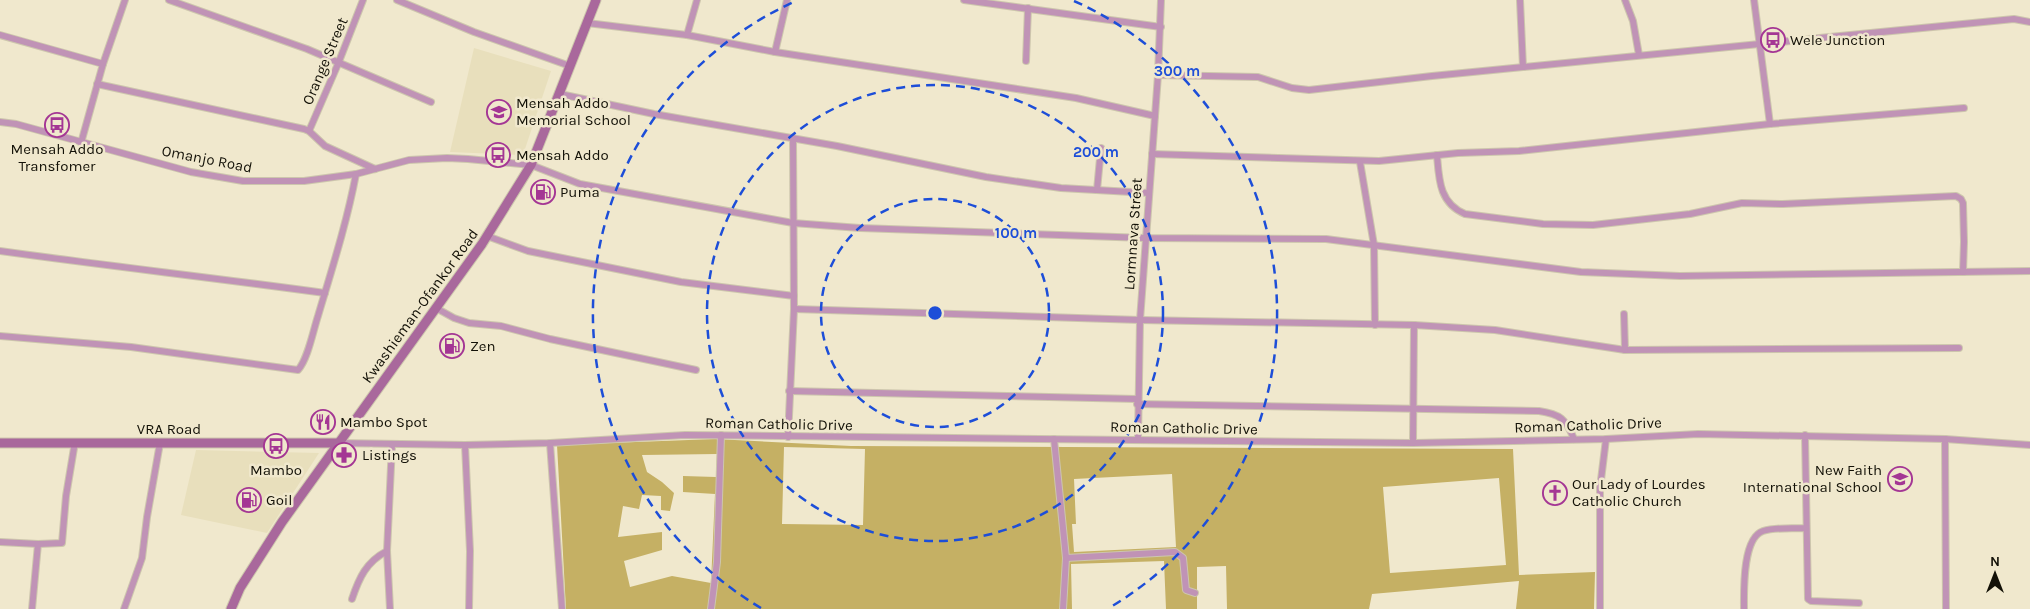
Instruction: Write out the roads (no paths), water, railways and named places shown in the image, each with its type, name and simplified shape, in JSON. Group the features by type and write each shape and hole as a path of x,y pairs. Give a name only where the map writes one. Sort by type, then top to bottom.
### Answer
{"main road":[{"name":"Kwashieman-Ofankor Road","path":"231,609 240,588 256,560 337,443 487,236 532,165 596,0"},
{"name":"VRA Road","path":"0,443 337,443"}],"street":[{"path":"81,143 103,64 125,0"},
{"path":"169,0 306,49 431,102"},
{"name":"Orange Street","path":"309,131 363,0"},
{"path":"397,0 474,32 570,66"},
{"path":"687,35 697,0"},
{"path":"775,52 787,0"},
{"path":"964,0 1161,27"},
{"name":"Lormnava Street","path":"1138,440 1137,401 1140,320 1158,75 1161,0"},
{"path":"1520,0 1523,67"},
{"path":"1625,0 1633,21 1639,55"},
{"path":"1754,0 1770,124"},
{"path":"1026,61 1028,8"},
{"path":"1158,75 1258,77 1292,88 1309,90 1639,55 2014,19 2030,22"},
{"path":"587,22 687,35 775,52 1076,98 1155,116"},
{"path":"0,35 103,64"},
{"path":"97,84 240,114 309,131 325,146 374,169"},
{"path":"560,94 654,114 837,146 986,177 1061,188 1149,192"},
{"path":"1152,154 1360,162 1519,150 1770,124 1964,108"},
{"name":"Omanjo Road","path":"0,122 16,124 191,172 243,181 304,181 356,174 409,160 426,158 468,159 532,165 580,184 793,223 899,230 1145,238 1326,239 1511,264 1601,272 1680,276 2030,271"},
{"path":"788,437 794,309 793,138"},
{"path":"1097,190 1100,148"},
{"path":"1437,156 1441,189 1458,211 1465,214 1555,225 1606,225 1690,214 1742,203 1783,204 1956,196 1961,198 1962,203 1963,272"},
{"path":"1360,162 1374,245 1374,324"},
{"path":"0,336 131,347 298,370 308,347 350,210 356,174"},
{"path":"487,236 528,251 681,282 794,296"},
{"path":"0,251 48,259 194,275 325,293"},
{"path":"436,308 454,318 469,323 501,326 696,370"},
{"path":"794,309 1140,320 1414,325 1495,330 1625,350 1959,348"},
{"path":"1624,314 1625,350"},
{"path":"1413,443 1414,325"},
{"path":"789,392 1414,410 1539,411 1554,413 1566,424 1574,439"},
{"name":"Roman Catholic Drive","path":"337,443 466,445 550,443 686,435 1413,443 1606,439 1698,434 1945,439 2030,445"},
{"path":"1805,435 1808,599 1812,601 1858,603"},
{"path":"711,609 717,562 722,436"},
{"path":"1054,439 1066,558 1063,609"},
{"path":"1600,609 1600,488 1606,439"},
{"path":"1945,439 1946,609"},
{"path":"0,542 38,544 62,542 66,496 75,442"},
{"path":"124,609 142,558 160,443"},
{"path":"550,443 562,609"},
{"path":"390,609 386,552 392,445"},
{"path":"466,445 470,551 469,609"},
{"path":"1744,609 1745,568 1751,545 1756,536 1763,531 1806,528"},
{"path":"32,609 38,544"},
{"path":"352,599 364,570 371,560 386,552"},
{"path":"1066,558 1175,552 1183,558 1186,590 1196,593"}],"place":[{"name":"Wele Junction","path":"1773,40"},
{"name":"Mensah Addo Memorial School","path":"499,112"},
{"name":"Mensah Addo Transfomer","path":"57,125"},
{"name":"Mensah Addo","path":"498,155"},
{"name":"Puma","path":"543,192"},
{"name":"Zen","path":"452,346"},
{"name":"Mambo Spot","path":"323,422"},
{"name":"Mambo","path":"276,446"},
{"name":"Listings","path":"344,455"},
{"name":"New Faith International School","path":"1900,479"},
{"name":"Our Lady of Lourdes Catholic Church","path":"1555,493"},
{"name":"Goil","path":"249,500"}]}
